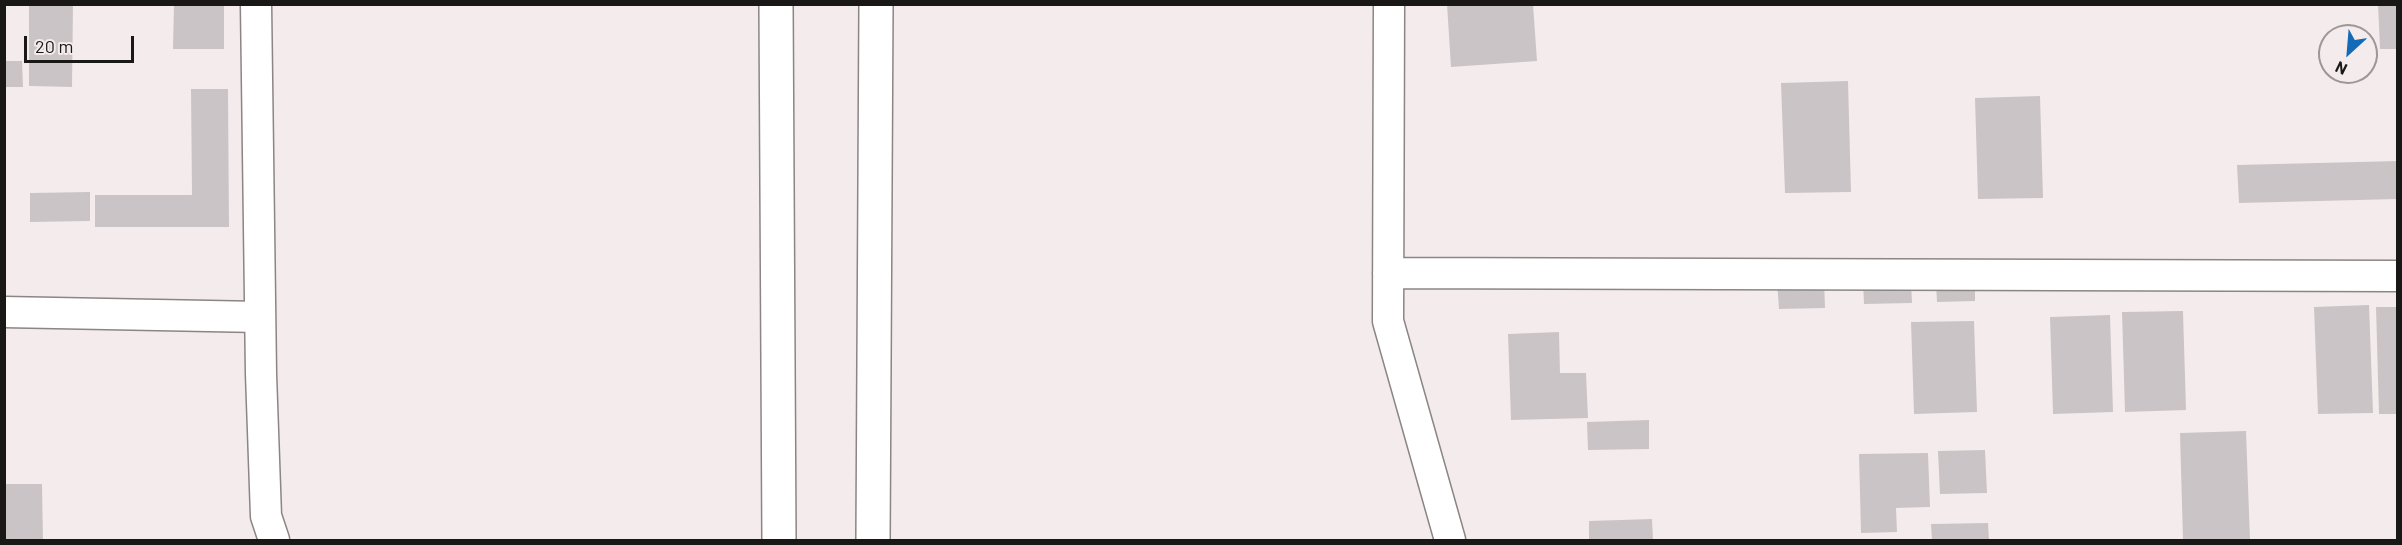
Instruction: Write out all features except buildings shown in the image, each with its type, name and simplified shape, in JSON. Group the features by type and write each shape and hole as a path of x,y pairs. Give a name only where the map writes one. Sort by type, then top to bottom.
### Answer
{"street":[{"path":"255,4 266,516 273,540"},
{"path":"776,4 779,540"},
{"path":"873,540 876,4"},
{"path":"1389,4 1388,321 1450,540"},
{"path":"1388,273 2397,276"},
{"path":"4,312 260,316"}]}
